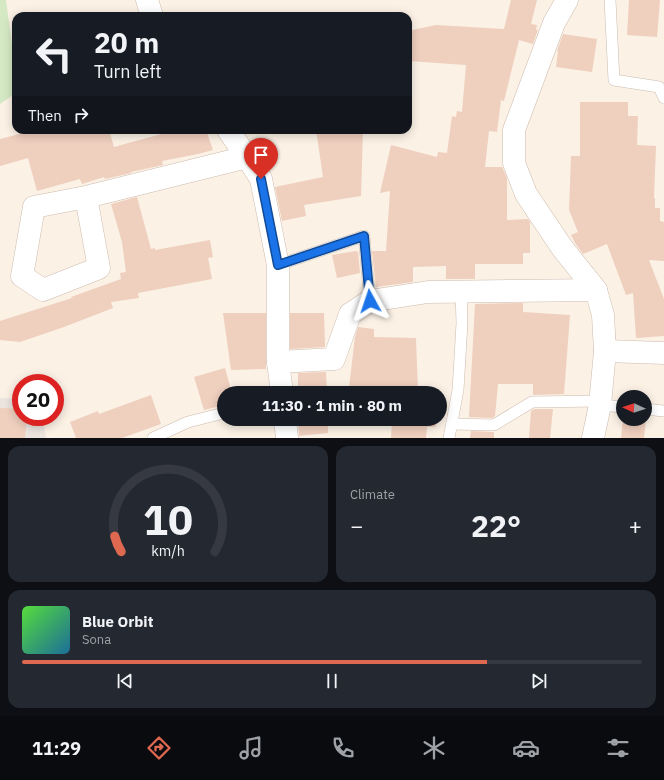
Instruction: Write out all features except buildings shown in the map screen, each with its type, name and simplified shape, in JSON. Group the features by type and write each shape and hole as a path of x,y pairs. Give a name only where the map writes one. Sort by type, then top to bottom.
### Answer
{"street":[{"path":"147,0 151,12"},
{"path":"567,0 554,23 514,130 514,163 526,194 563,249 596,290 603,315 605,351 600,403 593,438"},
{"path":"231,134 261,179 278,265 278,362 281,386"},
{"path":"86,197 99,268 43,290 22,276 34,206 86,197 247,157"},
{"path":"278,362 334,359 350,314 370,301 428,292 596,290"},
{"path":"605,351 664,353"},
{"path":"286,426 287,438"}],"lane":[{"path":"610,0 614,80 659,87 664,98"},
{"path":"278,265 364,236 370,301"},
{"path":"449,438 458,390 462,323 461,292"},
{"path":"452,424 494,425 532,402 600,403 616,406"},
{"path":"652,410 664,411"},
{"path":"160,437 188,422 217,414"}],"shaded area":[{"path":"0,398 12,399 12,426 44,426 46,438 0,438"}],"green space":[{"path":"0,0 6,0 12,45 12,96 0,104"}],"route":[{"path":"261,179 278,265 364,236 370,301"}]}
